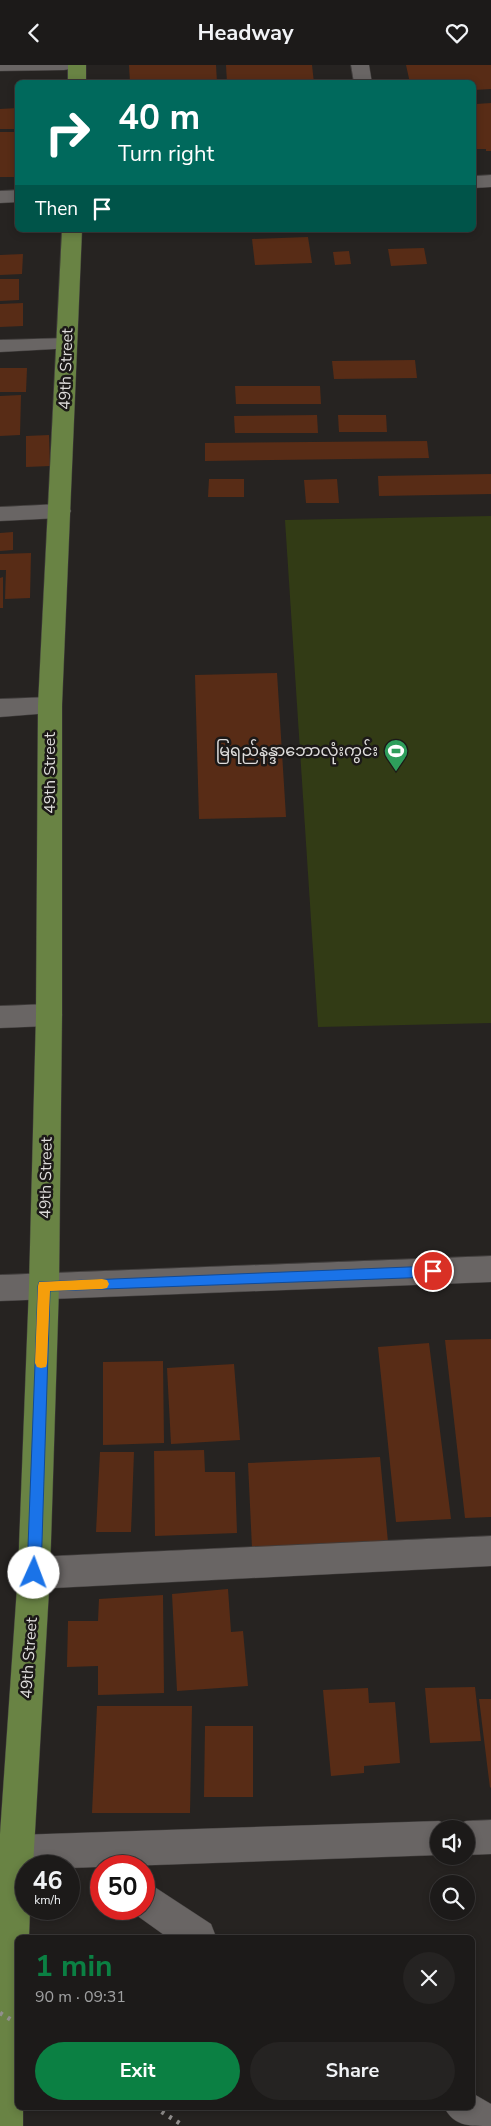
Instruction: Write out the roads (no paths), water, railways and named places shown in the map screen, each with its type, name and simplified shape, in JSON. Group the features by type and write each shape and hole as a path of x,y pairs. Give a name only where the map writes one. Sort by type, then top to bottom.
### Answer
{"main road":[{"path":"77,65 77,80"},
{"name":"49th Street","path":"4,2126 12,1917 34,1573 44,1286 50,705 72,232"}],"street":[{"path":"0,66 64,65"},
{"path":"360,65 362,80"},
{"path":"476,182 491,181"},
{"path":"0,197 15,197"},
{"path":"0,346 66,344"},
{"path":"0,514 60,511"},
{"path":"0,709 50,705"},
{"path":"0,1017 48,1015"},
{"path":"0,1288 491,1269"},
{"path":"34,1573 491,1551"},
{"path":"475,1838 491,1837"},
{"path":"155,1855 430,1840"},
{"path":"16,1852 90,1855"},
{"path":"155,1908 195,1935"},
{"path":"467,2110 491,2126"}],"railway":[{"path":"0,2013 15,2022"},
{"path":"159,2110 184,2126"}],"place":[{"name":"မြရည်နန္ဒာဘောလုံးကွင်း","path":"396,772"}]}
